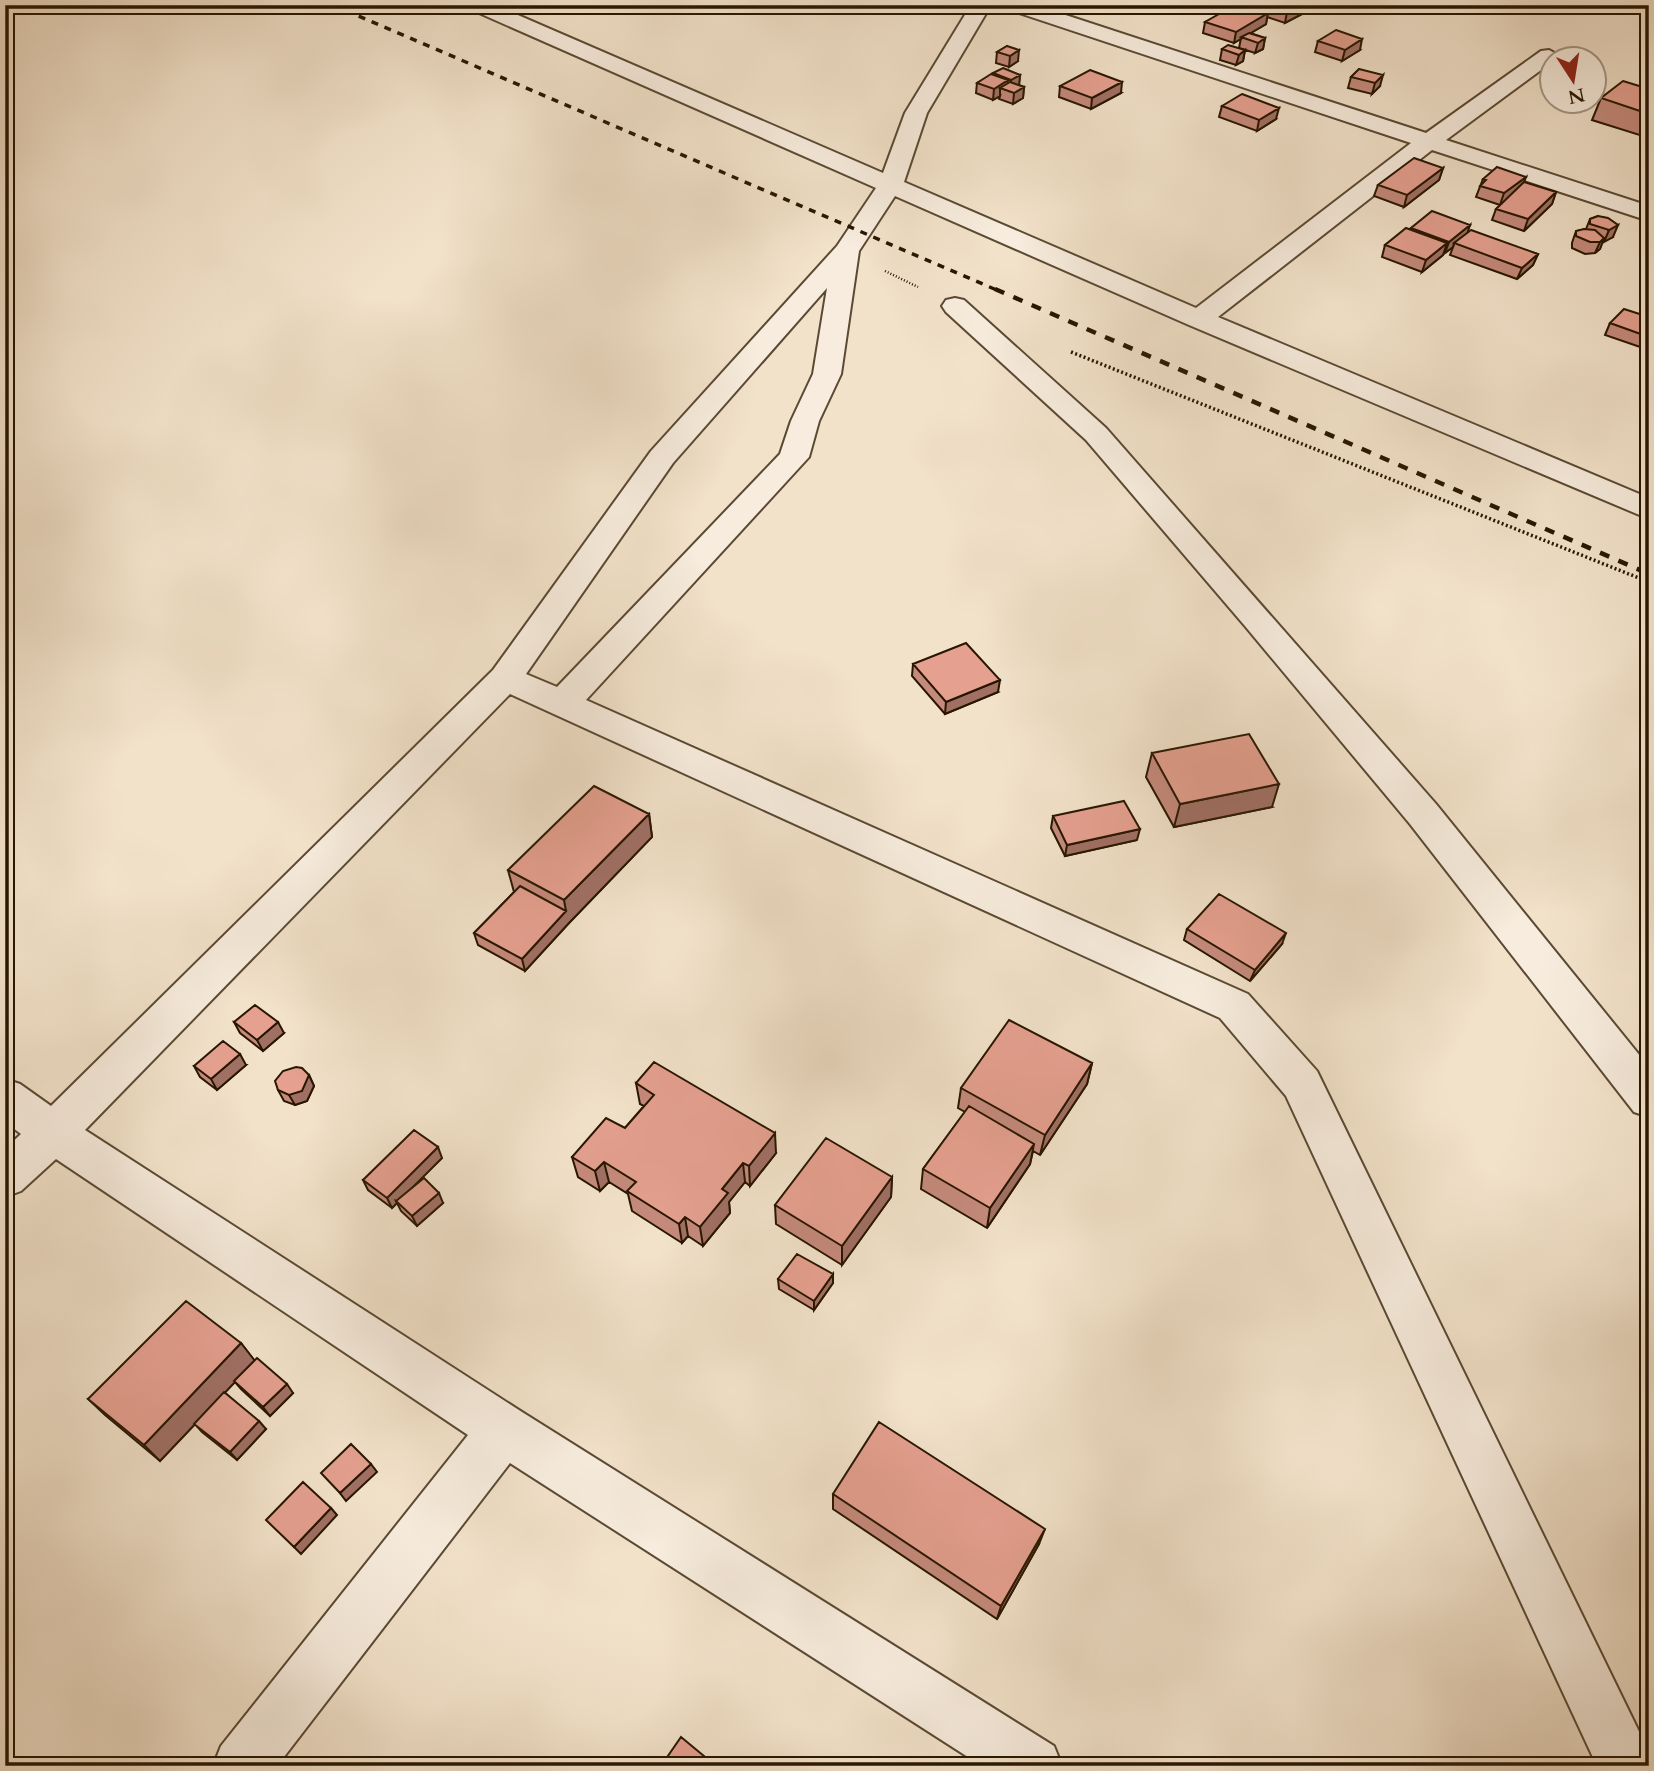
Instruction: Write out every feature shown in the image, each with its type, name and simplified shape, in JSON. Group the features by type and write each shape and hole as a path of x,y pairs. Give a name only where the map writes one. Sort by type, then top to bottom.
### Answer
{"street":[{"path":"477,5 1199,319 1649,509"},
{"path":"5,1177 53,1133 505,678 662,457 846,251 891,184 916,113 981,5"},
{"path":"1013,5 1649,214"},
{"path":"1199,319 1428,142 1538,64"},
{"path":"562,704 794,457 805,421 827,374 846,251"},
{"path":"955,306 1096,434 1423,814 1649,1099"},
{"path":"505,678 1234,1006 1301,1084 1626,1766"},
{"path":"5,1097 53,1133 504,1430 1034,1766"},
{"path":"241,1766 504,1430"}],"path":[{"path":"846,251 955,306"},
{"path":"1071,352 1649,582"}],"building":[{"path":"1235,5 1268,13 1236,32 1205,22"},
{"path":"1266,5 1300,5 1287,12"},
{"path":"1336,30 1362,39 1345,50 1318,41"},
{"path":"1249,33 1265,38 1258,43 1241,37"},
{"path":"1228,45 1245,50 1239,55 1222,49"},
{"path":"1007,46 1019,50 1010,56 997,52"},
{"path":"1003,68 1020,75 1011,80 993,73"},
{"path":"1359,69 1383,75 1375,83 1351,77"},
{"path":"1090,70 1122,82 1092,98 1060,86"},
{"path":"991,74 1008,80 994,89 977,83"},
{"path":"1623,81 1649,89 1649,114 1608,100 1608,93"},
{"path":"1010,82 1024,87 1014,93 1000,88"},
{"path":"1242,94 1279,108 1259,120 1222,106"},
{"path":"1414,158 1443,168 1407,195 1378,185"},
{"path":"1497,167 1526,177 1504,193 1480,186 1486,180 1483,179"},
{"path":"1524,182 1556,192 1528,219 1496,209"},
{"path":"1432,211 1470,225 1449,242 1411,228"},
{"path":"1598,216 1608,218 1618,225 1609,230 1590,224 1590,219"},
{"path":"1406,228 1447,243 1426,260 1385,245"},
{"path":"1471,230 1538,254 1522,268 1454,243"},
{"path":"1595,230 1604,238 1600,242 1590,242 1576,236 1576,231"},
{"path":"1624,309 1649,317 1649,337 1610,323"},
{"path":"966,643 1000,680 946,702 913,664"},
{"path":"1249,734 1279,784 1180,804 1152,753"},
{"path":"594,786 649,814 564,900 508,870"},
{"path":"1124,801 1140,829 1067,845 1053,816"},
{"path":"520,886 566,911 522,959 474,933"},
{"path":"1219,894 1286,933 1255,970 1187,929"},
{"path":"255,1005 278,1022 257,1040 234,1022"},
{"path":"1009,1020 1092,1063 1045,1135 961,1088"},
{"path":"223,1041 240,1054 211,1079 194,1066"},
{"path":"654,1062 775,1133 749,1166 743,1163 722,1189 728,1193 700,1227 685,1217 679,1224 627,1191 636,1182 604,1162 595,1171 572,1157 606,1118 625,1128 654,1095 636,1083"},
{"path":"302,1068 309,1075 302,1091 289,1095 278,1090 275,1081 283,1071"},
{"path":"969,1106 1034,1144 990,1208 923,1169"},
{"path":"414,1130 438,1147 387,1198 363,1180"},
{"path":"826,1138 892,1177 842,1246 775,1205"},
{"path":"424,1178 439,1193 412,1216 396,1201"},
{"path":"797,1254 833,1274 814,1301 778,1279"},
{"path":"186,1301 241,1343 144,1445 88,1399"},
{"path":"257,1358 287,1384 263,1407 234,1381"},
{"path":"224,1392 259,1421 230,1452 194,1424"},
{"path":"879,1422 1045,1529 1001,1606 833,1494"},
{"path":"351,1444 371,1464 340,1493 321,1473"},
{"path":"303,1482 331,1508 294,1547 266,1520"},
{"path":"681,1737 716,1766 661,1766"}],"railway":[{"path":"333,5 999,291"},
{"path":"995,289 1649,574"}]}
